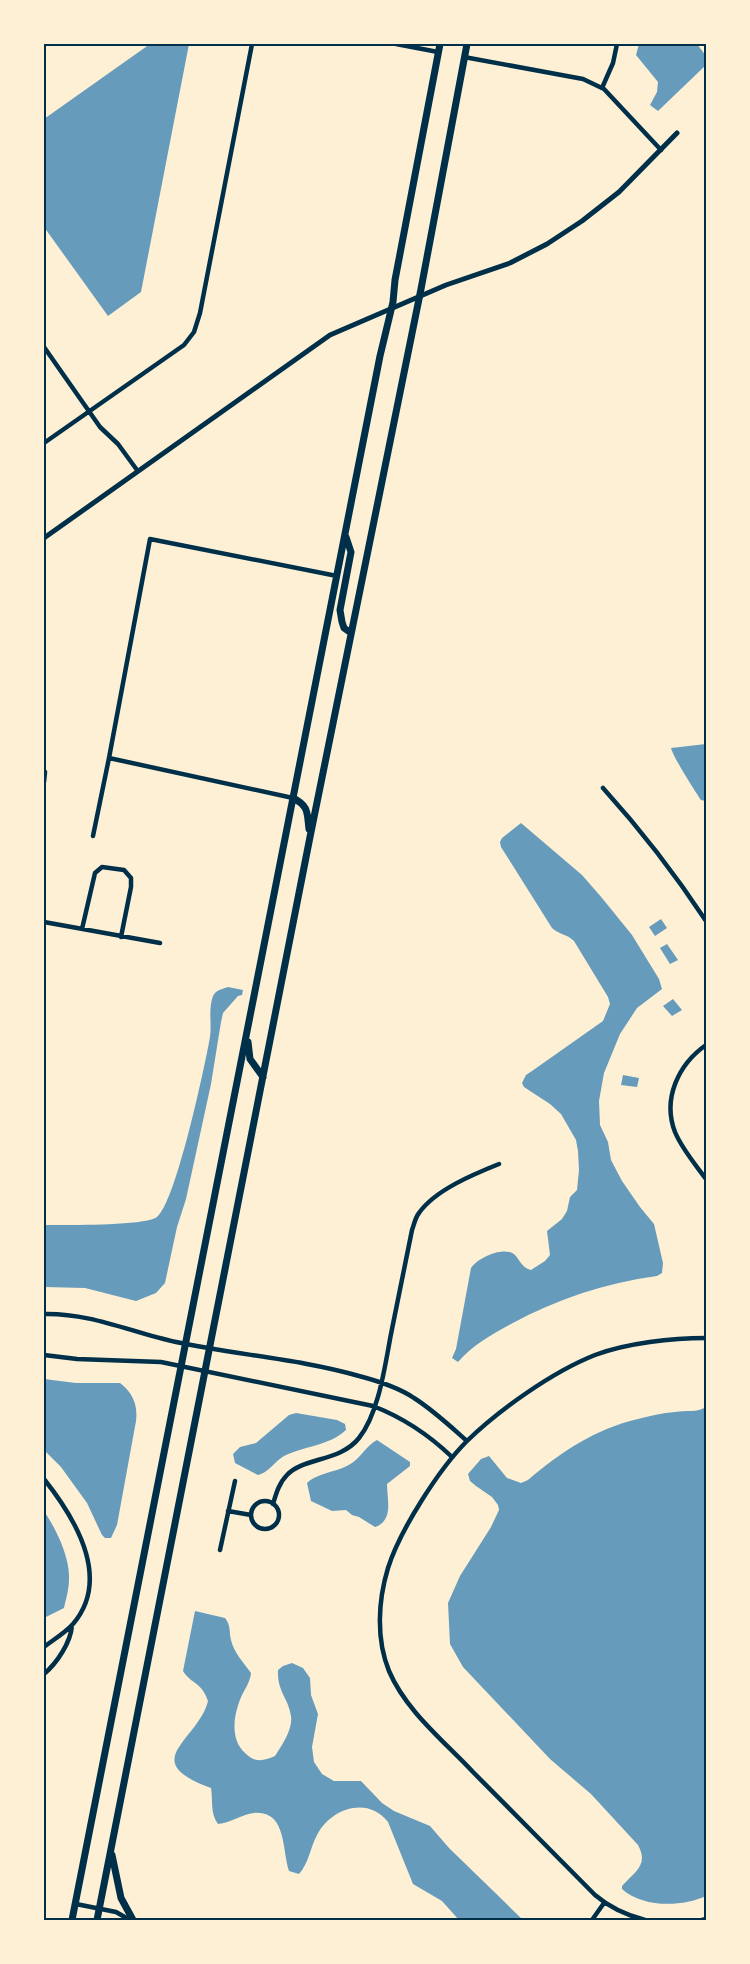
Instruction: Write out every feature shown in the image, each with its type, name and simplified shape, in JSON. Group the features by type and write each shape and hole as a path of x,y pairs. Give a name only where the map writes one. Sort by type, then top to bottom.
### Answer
{"main road":[{"path":"72,1920 380,356 392,309 395,280 440,44"},
{"path":"97,1920 310,837 420,296 467,44"},
{"path":"345,535 351,552 340,610 344,628 351,633"},
{"path":"293,798 302,802 306,808 310,837"},
{"path":"247,1033 250,1059 263,1077"},
{"path":"111,1849 116,1883 132,1920"}],"street":[{"path":"44,443 184,345 194,332 200,313 252,44"},
{"path":"396,44 438,52"},
{"path":"602,87 613,63 617,44"},
{"path":"464,57 583,79 602,87 661,150"},
{"path":"44,538 330,335 446,285 510,263 547,244 582,221 619,192 677,133"},
{"path":"44,347 100,427 118,444 137,470"},
{"path":"93,836 150,539 337,576"},
{"path":"109,759 293,798"},
{"path":"44,782 45,772"},
{"path":"603,788 676,876 706,921"},
{"path":"82,929 95,873 102,867 124,870 131,878 131,887 121,937"},
{"path":"44,922 160,943"},
{"path":"706,1045 685,1064 678,1075 674,1087 672,1117 675,1131 685,1150 706,1179"},
{"path":"273,1504 286,1476 293,1470 340,1453 358,1440 371,1418 417,1215 427,1203 467,1177 499,1164"},
{"path":"44,1314 68,1314 97,1319 139,1333 186,1344 330,1368 381,1382 414,1397 467,1441"},
{"path":"645,1920 628,1915 604,1903 415,1712 390,1673 383,1653 380,1622 388,1568 418,1506 467,1441 499,1414 550,1378 595,1355 647,1342 706,1338"},
{"path":"44,1355 77,1359 160,1362 373,1406 397,1415 429,1435 453,1457"},
{"path":"44,1479 64,1504 78,1533 90,1575 90,1589 84,1607 72,1625 44,1647"},
{"path":"220,1550 235,1480"},
{"path":"264,1501 273,1504 278,1514 276,1522 271,1527 262,1528 254,1524 251,1515 256,1504 264,1501"},
{"path":"228,1511 251,1515"},
{"path":"44,1674 58,1657 72,1632 72,1625"},
{"path":"592,1920 604,1903"},
{"path":"75,1904 116,1912 132,1920"},
{"path":"702,1920 706,1919"}],"water":[{"path":"150,44 189,44 141,292 108,316 44,227 44,119"},
{"path":"639,44 697,44 706,56 706,65 658,111 650,105 657,92 658,82 636,55"},
{"path":"706,744 706,801 701,800 671,748"},
{"path":"521,823 582,875 632,935 659,979 662,989 637,1008 620,1034 604,1073 599,1101 600,1125 608,1142 611,1160 622,1181 654,1224 663,1263 662,1273 582,1293 546,1307 489,1336 458,1362 452,1358 456,1349 471,1268 484,1257 503,1251 514,1254 523,1266 531,1270 545,1261 550,1255 547,1231 562,1219 567,1211 570,1197 577,1190 579,1170 576,1140 561,1114 524,1087 522,1083 526,1075 603,1021 610,1004 574,941 552,928 501,847 502,838"},
{"path":"661,919 667,928 655,936 649,927"},
{"path":"667,944 678,960 670,964 660,948"},
{"path":"228,987 243,990 242,995 238,996 223,1013 211,1084 165,1283 156,1293 136,1301 85,1288 44,1287 44,1225 104,1224 150,1220 157,1217 165,1206 181,1161 196,1103 210,1037 213,996 217,991"},
{"path":"673,999 682,1010 672,1016 663,1006"},
{"path":"623,1075 639,1078 637,1087 621,1085"},
{"path":"44,1379 76,1383 120,1383 134,1400 136,1421 117,1525 111,1538 105,1538 102,1535 87,1503 61,1467 44,1450"},
{"path":"706,1407 706,1896 686,1902 663,1904 641,1900 622,1889 641,1863 641,1852 638,1845 591,1794 550,1759 463,1667 450,1644 448,1603 460,1576 499,1510 492,1497 470,1481 468,1474 481,1459 489,1456 507,1478 521,1483 566,1451 607,1429 622,1423 670,1412 695,1411"},
{"path":"296,1413 337,1420 345,1424 346,1430 324,1443 284,1456 258,1475 235,1463 233,1454 240,1447 256,1443 289,1415"},
{"path":"377,1440 410,1462 410,1466 387,1484 388,1509 385,1520 381,1524 375,1527 346,1510 332,1511 311,1501 307,1483 317,1476 352,1463"},
{"path":"44,1511 61,1544 69,1570 69,1579 64,1608 44,1618"},
{"path":"195,1611 225,1618 234,1649 251,1673 239,1702 234,1725 237,1740 245,1753 259,1760 275,1756 286,1737 291,1721 290,1709 279,1684 278,1670 292,1663 303,1668 310,1678 311,1695 318,1714 312,1747 314,1762 322,1774 334,1781 361,1781 382,1803 394,1811 430,1826 449,1848 523,1920 459,1920 442,1901 413,1884 388,1822 380,1814 370,1809 350,1809 331,1818 317,1835 299,1874 289,1871 281,1833 272,1818 265,1814 254,1813 218,1824 213,1811 211,1788 189,1778 177,1769 174,1759 178,1749 202,1715 208,1701 199,1686 183,1671"}]}
